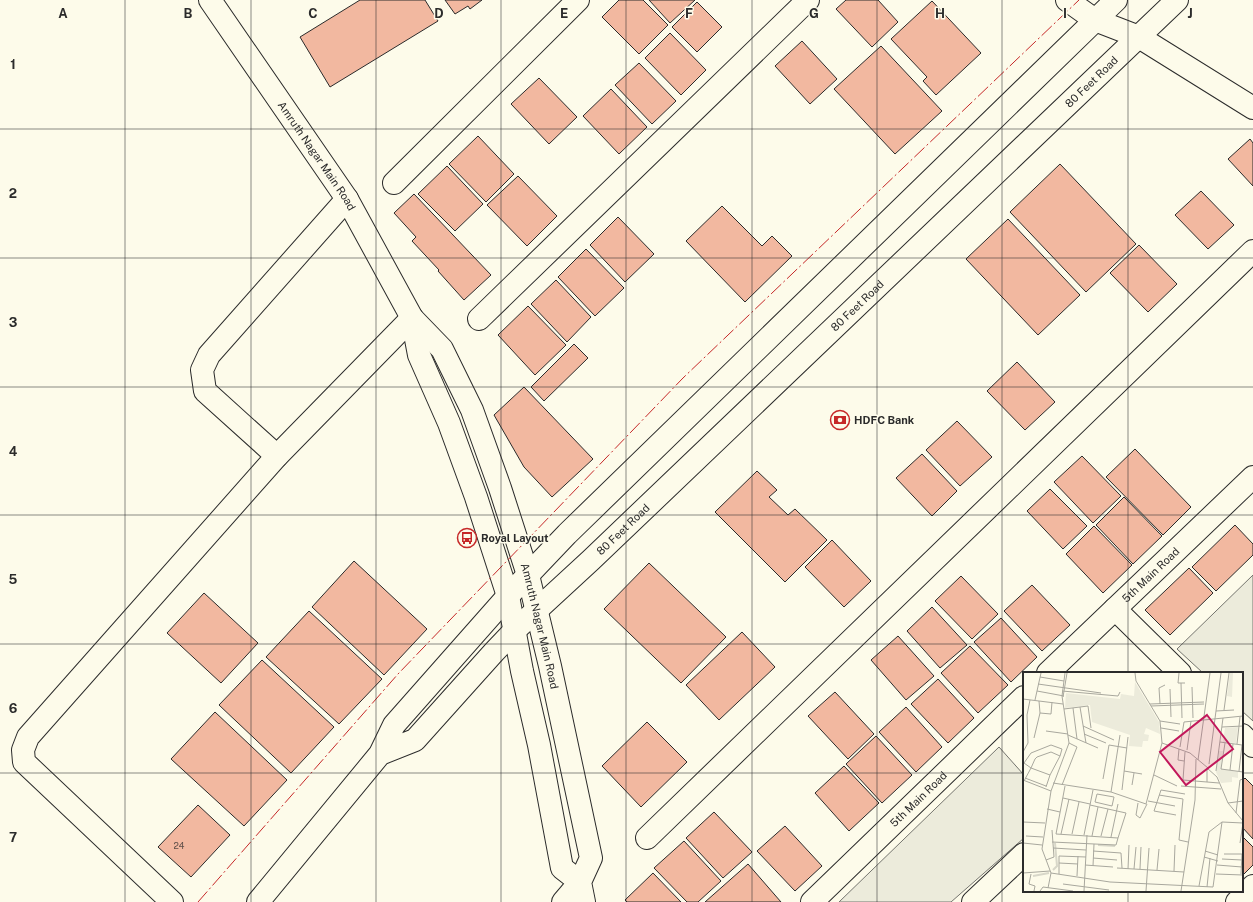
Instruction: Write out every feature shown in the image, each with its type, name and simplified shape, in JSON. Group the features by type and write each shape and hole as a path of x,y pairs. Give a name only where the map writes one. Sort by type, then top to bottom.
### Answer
{"street":[{"name":"Amruth Nagar Main Road","path":"210,0 347,199 412,318 442,349 472,410 500,488 528,575 537,611 592,858 582,892"},
{"path":"394,183 578,0"},
{"path":"479,319 808,0"},
{"path":"1067,0 1095,20 1139,37 1253,108"},
{"path":"258,902 380,754 394,725 508,596 567,534 1116,0"},
{"name":"80 Feet Road","path":"380,754 415,740 514,631 537,611 1177,0"},
{"path":"277,456 205,391 202,370 209,355 347,199"},
{"path":"647,838 1253,251"},
{"name":"Amruth Nagar Main Road","path":"412,318 420,355 449,423 476,497 508,596 562,868 582,892"},
{"path":"172,902 24,762 23,750 28,737 277,456 412,318"},
{"name":"5th Main Road","path":"1049,672 1253,477"},
{"path":"1115,608 1179,672"},
{"name":"5th Main Road","path":"812,902 1023,698"},
{"path":"1243,736 1253,746"},
{"path":"972,902 1023,855"},
{"path":"1236,902 1253,886"},
{"path":"563,902 582,892"}],"shaded area":[{"path":"1253,575 1253,721 1243,712 1243,672 1202,672 1177,649"},
{"path":"999,747 1023,774 1023,839 951,902 839,902"}],"building":[{"path":"360,0 425,0 438,21 330,87 300,37"},
{"path":"445,0 482,0 470,9 468,6 455,14"},
{"path":"619,0 643,0 668,25 639,54 602,17"},
{"path":"649,0 695,0 670,23"},
{"path":"846,0 878,0 898,22 872,47 836,9"},
{"path":"932,1 981,53 936,95 923,81 927,77 891,39"},
{"path":"697,2 722,27 697,52 672,27"},
{"path":"670,33 706,70 681,95 645,58"},
{"path":"802,41 837,79 810,104 775,66"},
{"path":"881,46 942,111 895,154 834,89"},
{"path":"639,63 676,101 652,124 615,85"},
{"path":"539,78 577,117 549,144 511,104"},
{"path":"611,89 647,127 619,154 583,116"},
{"path":"478,136 514,174 486,202 449,164"},
{"path":"1250,139 1253,143 1253,186 1228,159"},
{"path":"1060,164 1136,244 1086,292 1010,212"},
{"path":"447,166 483,204 455,231 418,194"},
{"path":"518,176 557,216 527,246 487,205"},
{"path":"1201,191 1234,225 1208,249 1175,215"},
{"path":"414,194 491,275 464,300 412,241 416,237 394,213"},
{"path":"722,206 762,246 772,236 792,256 745,302 686,241"},
{"path":"618,217 654,254 625,282 590,245"},
{"path":"1008,219 1080,295 1038,335 966,259"},
{"path":"1139,245 1177,284 1148,312 1110,273"},
{"path":"586,249 624,288 595,316 558,277"},
{"path":"556,280 591,317 567,342 531,304"},
{"path":"528,306 566,345 535,375 498,335"},
{"path":"574,344 588,358 544,401 531,387"},
{"path":"1017,362 1055,402 1025,430 987,391"},
{"path":"524,387 593,459 552,497 524,467 494,415"},
{"path":"957,421 992,457 960,486 926,450"},
{"path":"1135,449 1191,507 1163,535 1106,477"},
{"path":"922,454 957,491 932,516 896,478"},
{"path":"1082,456 1121,496 1093,523 1054,482"},
{"path":"757,471 777,490 769,497 788,515 795,509 827,540 785,582 715,512"},
{"path":"1050,489 1087,526 1063,549 1027,511"},
{"path":"1124,497 1162,536 1133,564 1096,525"},
{"path":"1235,525 1253,544 1253,555 1216,591 1192,567"},
{"path":"1094,526 1132,565 1103,593 1066,554"},
{"path":"832,540 871,581 844,607 805,567"},
{"path":"354,561 427,629 384,675 312,607"},
{"path":"649,563 726,637 681,683 604,609"},
{"path":"1189,568 1213,593 1170,635 1145,610"},
{"path":"961,576 998,614 972,639 935,601"},
{"path":"1032,585 1070,625 1042,651 1004,611"},
{"path":"204,593 258,643 221,683 167,633"},
{"path":"932,607 967,645 940,668 907,631"},
{"path":"309,611 382,679 339,724 266,657"},
{"path":"1001,618 1037,657 1011,682 974,642"},
{"path":"742,632 775,667 719,720 686,685"},
{"path":"898,636 934,676 906,700 871,660"},
{"path":"970,646 1008,685 978,713 941,673"},
{"path":"262,660 334,727 291,773 219,705"},
{"path":"938,679 974,718 948,743 911,704"},
{"path":"835,692 874,734 848,759 808,716"},
{"path":"906,707 942,747 916,772 879,732"},
{"path":"215,712 287,780 244,826 171,759"},
{"path":"647,722 687,762 641,807 602,766"},
{"path":"876,736 912,775 882,803 846,764"},
{"path":"844,766 879,803 849,831 815,793"},
{"path":"1245,778 1253,786 1253,839 1243,828 1243,780"},
{"path":"198,805 230,835 191,877 158,847"},
{"path":"714,812 752,852 723,878 686,838"},
{"path":"785,826 822,866 795,891 757,851"},
{"path":"1243,837 1253,847 1253,865 1243,875"},
{"path":"684,841 721,881 698,902 687,902 654,868"},
{"path":"748,864 781,902 705,902"},
{"path":"653,873 681,902 627,902 625,900"}],"power":[{"path":"198,902 398,674 683,378 1079,0"}],"place":[{"name":"HDFC Bank","path":"840,420"},
{"name":"Royal Layout","path":"467,538"}]}
